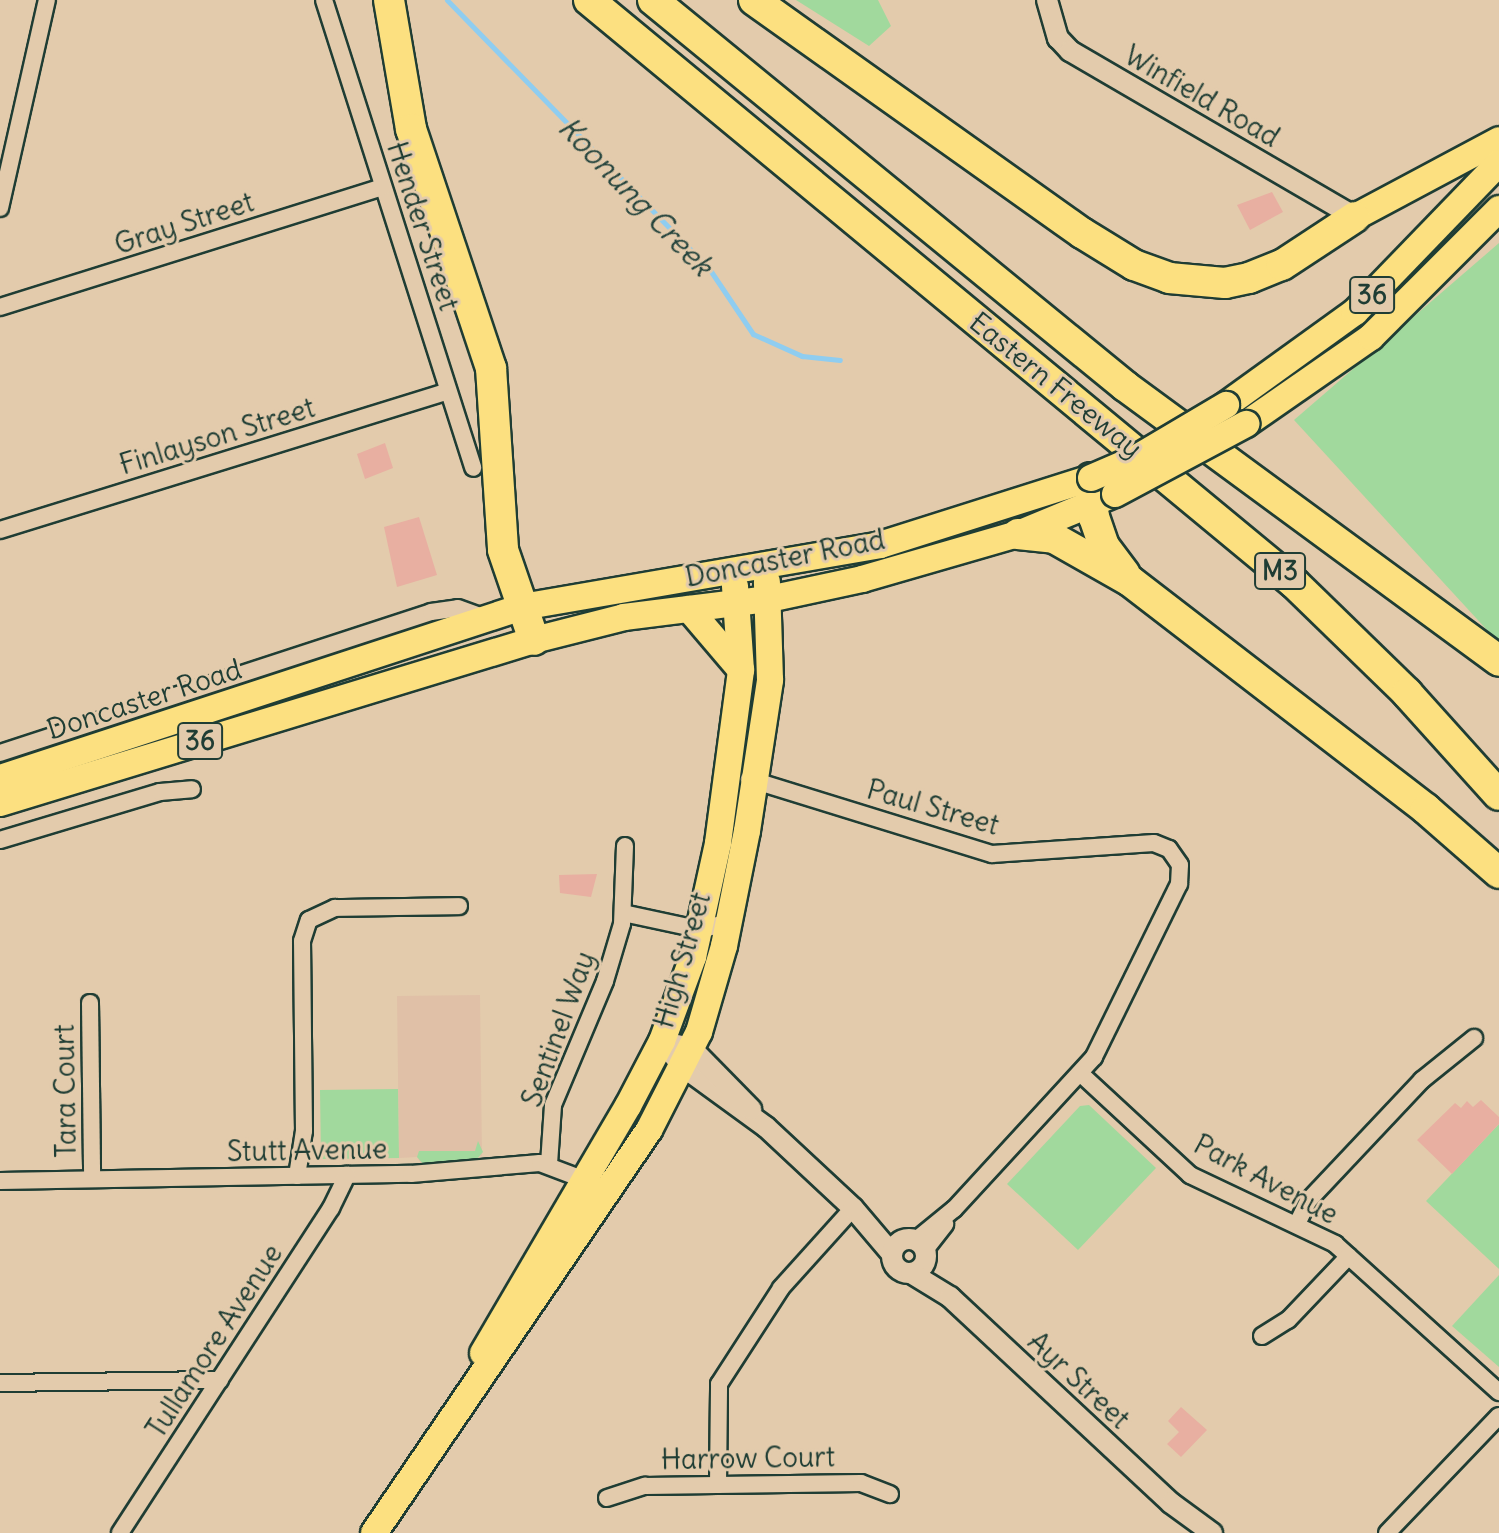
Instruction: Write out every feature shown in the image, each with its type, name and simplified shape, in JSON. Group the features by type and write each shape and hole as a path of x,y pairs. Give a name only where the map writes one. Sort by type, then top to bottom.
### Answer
{"highway":[{"path":"389,0 411,129 491,368 499,442 500,532 534,640"},
{"name":"Eastern Freeway","path":"589,0 1294,583 1407,693 1499,795"},
{"name":"Eastern Freeway","path":"653,0 1125,386 1499,661"},
{"path":"754,0 836,53 1024,194 1134,265 1192,283 1225,283 1282,265 1355,217"},
{"path":"1099,492 1104,546 1130,581"},
{"path":"1018,534 1054,538 1130,581 1426,809 1499,873"}],"main road":[{"path":"1355,217 1499,140"},
{"name":"Doncaster Road","path":"0,778 522,607 765,567 1099,492 1135,459 1226,405 1355,312 1499,163"},
{"name":"Doncaster Road","path":"0,803 534,640 624,617 737,604 813,590 1018,534 1099,492 1246,424 1371,337 1499,209"},
{"name":"High Street","path":"374,1533 460,1399 499,1319 597,1186 686,1057 729,921 754,780 771,644 765,567"},
{"name":"High Street","path":"597,1186 662,1041 702,930 741,670 733,572"},
{"path":"771,644 784,616 813,590"},
{"path":"689,609 741,670"},
{"path":"361,662 403,666 462,648 471,660"}],"street":[{"path":"0,208 47,0"},
{"name":"Hender Street","path":"324,0 473,468"},
{"name":"Winfield Road","path":"1047,0 1058,38 1070,51 1355,217"},
{"name":"Gray Street","path":"0,307 383,187"},
{"name":"Finlayson Street","path":"0,530 448,391"},
{"name":"Doncaster Road","path":"0,753 431,612 458,608 490,619"},
{"name":"Paul Street","path":"727,774 992,854 1145,843 1174,854 1180,865 1179,884 1081,1074"},
{"path":"0,840 160,792 192,789"},
{"name":"Sentinel Way","path":"549,1164 553,1105 605,981 623,913 625,846"},
{"path":"305,1176 302,941 309,920 335,908 459,906"},
{"path":"623,913 702,930 729,921"},
{"name":"Tara Court","path":"90,1003 92,1179"},
{"path":"1304,1227 1322,1190 1422,1080 1474,1038"},
{"name":"Ayr Street","path":"662,1041 686,1057 853,1208 912,1253 950,1297 1171,1503 1212,1533"},
{"path":"912,1253 1081,1074"},
{"name":"Park Avenue","path":"1081,1074 1190,1175 1304,1227 1349,1256 1499,1392"},
{"name":"Stutt Avenue","path":"0,1181 347,1175 549,1164 597,1186"},
{"name":"Tullamore Avenue","path":"120,1533 220,1380 347,1175"},
{"path":"718,1485 719,1384 781,1288 853,1208"},
{"path":"1262,1336 1288,1320 1349,1256"},
{"path":"0,1383 220,1380"},
{"path":"1387,1533 1499,1416"},
{"name":"Harrow Court","path":"607,1498 645,1486 861,1483 890,1494"},
{"name":"Ayr Street","path":"1171,1503 1194,1533"}],"shaded area":[{"path":"480,995 482,1156 421,1164 417,1157 399,1158 397,996"}],"green space":[{"path":"796,0 878,0 891,26 869,46"},
{"path":"1499,243 1499,643 1294,420"},
{"path":"398,1089 399,1158 321,1159 320,1090"},
{"path":"1089,1105 1156,1168 1078,1250 1007,1184 1080,1106"},
{"path":"1499,1124 1499,1269 1426,1201"},
{"path":"478,1141 483,1152 476,1160 424,1165 417,1157 419,1151 475,1151"},
{"path":"1499,1275 1499,1367 1452,1326"}],"building":[{"path":"1272,192 1283,212 1250,230 1237,205"},
{"path":"385,443 393,468 365,479 357,454"},
{"path":"419,517 437,575 397,587 384,527"},
{"path":"597,874 591,897 560,893 559,875"},
{"path":"1481,1100 1499,1117 1499,1124 1452,1174 1417,1140 1455,1103 1461,1108 1467,1101 1473,1107"},
{"path":"1181,1407 1207,1430 1181,1457 1167,1444 1179,1432 1168,1421"}],"waterway":[{"name":"Koonung Creek","path":"447,0 708,267 753,334 802,356 840,360"}]}
